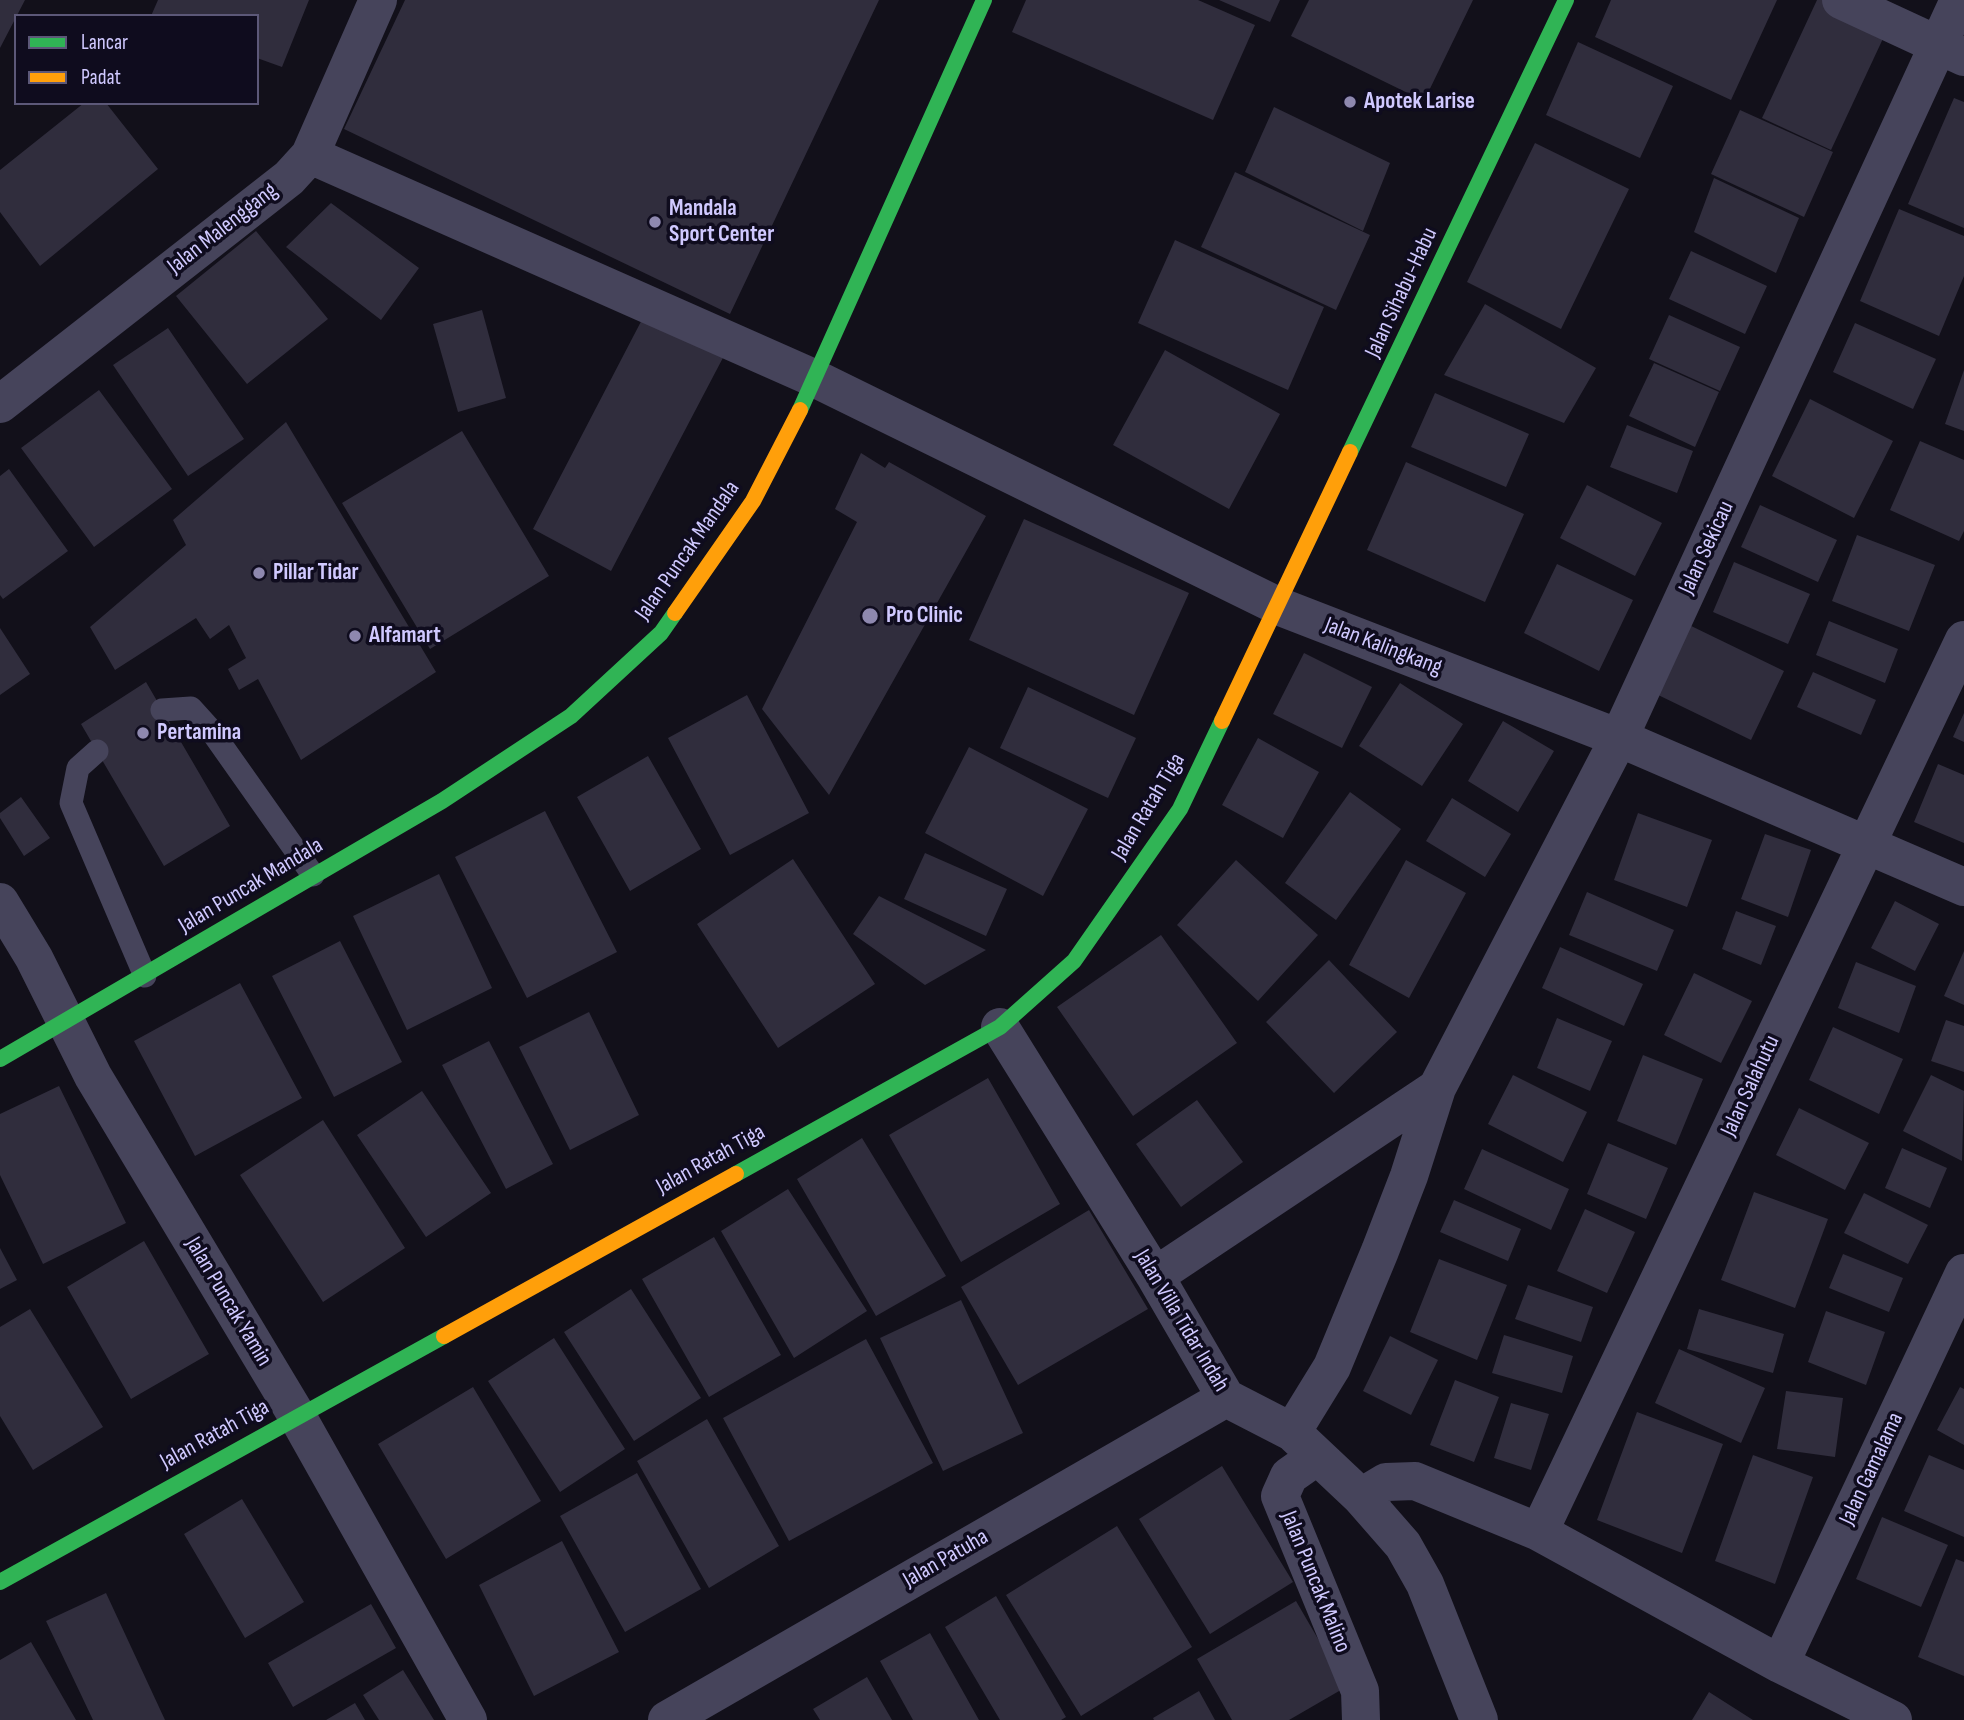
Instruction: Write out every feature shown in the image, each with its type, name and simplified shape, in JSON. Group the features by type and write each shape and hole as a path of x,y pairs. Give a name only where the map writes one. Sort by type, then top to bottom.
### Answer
{"street":[{"name":"Jalan Malenggang","path":"0,404 289,177 310,155 378,0"},
{"name":"Jalan Puncak Mandala","path":"64,1022 442,801 570,716 661,633 753,501 816,379 984,0"},
{"name":"Jalan Sihabu-Habu","path":"1278,607 1566,0"},
{"path":"1841,0 1951,51"},
{"name":"Jalan Sekicau","path":"1304,1445 1332,1367 1409,1176 1437,1088 1619,738 1951,51 1959,0"},
{"name":"Jalan Kalingkang","path":"310,155 816,379 1278,607 1619,738 1964,887"},
{"name":"Jalan Ratah Tiga","path":"0,1582 1000,1027 1074,961 1180,808 1278,607"},
{"name":"Jalan Salahutu","path":"1539,1532 1964,640"},
{"name":"Jalan Puncak Yamin","path":"0,902 34,958 64,1022 297,1416 468,1720"},
{"path":"0,1059 64,1022"},
{"name":"Jalan Villa Tidar Indah","path":"1000,1027 1155,1276 1226,1398 1304,1445 1361,1497 1403,1545 1425,1584 1479,1720"},
{"path":"1155,1276 1437,1088"},
{"name":"Jalan Gamalama","path":"1780,1664 1964,1273"},
{"name":"Jalan Patuha","path":"667,1720 1226,1398"},
{"name":"Jalan Puncak Malino","path":"1304,1445 1280,1496 1360,1691 1362,1720"},
{"path":"1361,1497 1386,1482 1415,1481 1539,1532 1780,1664 1893,1720"}],"lane":[{"path":"162,709 191,708 313,875"},
{"path":"97,751 78,768 71,803 145,976"}],"building":[{"path":"0,0 25,0 18,14 14,14 14,21 0,48"},
{"path":"158,0 309,0 282,67 259,59 259,14 152,14"},
{"name":"Mandala Sport Center","path":"405,0 879,0 730,314 344,129"},
{"path":"1026,0 1198,0 1255,25 1213,120 1012,32"},
{"path":"1219,0 1280,0 1270,22"},
{"path":"1309,0 1473,0 1424,101 1291,36"},
{"path":"1611,0 1777,0 1731,100 1595,37"},
{"path":"1817,0 1824,0 1887,30 1831,150 1762,118"},
{"path":"1578,42 1673,86 1640,158 1546,115"},
{"path":"1954,98 1964,102 1964,228 1908,204"},
{"path":"81,105 108,105 158,169 40,266 0,212 0,170"},
{"path":"1274,107 1390,163 1363,231 1245,172"},
{"path":"1740,110 1833,152 1804,217 1711,174"},
{"path":"1535,143 1629,189 1561,329 1467,282"},
{"path":"1235,172 1370,235 1336,310 1201,247"},
{"path":"1714,178 1799,218 1776,273 1694,232"},
{"path":"331,203 419,268 381,320 286,247"},
{"path":"1899,209 1964,236 1964,276 1939,336 1860,301"},
{"path":"256,231 328,319 247,384 176,296"},
{"path":"1175,240 1324,307 1288,390 1138,323"},
{"path":"1691,251 1767,286 1745,334 1669,299"},
{"path":"1485,304 1596,368 1564,423 1444,375"},
{"path":"482,310 506,398 458,412 433,324"},
{"path":"647,310 726,352 611,571 533,529"},
{"path":"1669,315 1740,347 1720,391 1649,359"},
{"path":"1855,323 1936,359 1913,409 1833,372"},
{"path":"168,328 244,439 188,476 113,365"},
{"path":"1165,350 1280,414 1229,509 1113,445"},
{"path":"1654,363 1719,392 1695,447 1629,416"},
{"path":"1964,370 1964,431 1945,424"},
{"path":"99,390 172,489 94,547 21,448"},
{"path":"1435,393 1529,434 1506,487 1411,447"},
{"path":"1810,399 1893,441 1854,518 1772,476"},
{"path":"286,422 436,672 301,760 258,679 239,690 228,669 246,658 229,625 210,639 196,618 115,670 90,627 186,545 173,520"},
{"path":"1627,425 1693,451 1677,493 1610,467"},
{"path":"462,431 549,576 430,649 342,503"},
{"path":"1920,441 1964,460 1964,531 1959,541 1890,510"},
{"name":"Pro Clinic","path":"861,453 885,468 889,462 986,516 829,795 762,709 857,522 835,509"},
{"path":"1406,462 1524,514 1485,602 1367,550"},
{"path":"9,469 68,551 3,599 0,595 0,476"},
{"path":"1587,485 1662,523 1635,576 1560,538"},
{"path":"1760,505 1837,540 1818,582 1741,547"},
{"path":"1024,519 1189,593 1134,715 969,640"},
{"path":"1857,535 1935,565 1909,631 1832,601"},
{"path":"1734,562 1810,594 1788,644 1713,612"},
{"path":"1557,564 1633,600 1599,671 1524,633"},
{"path":"1829,621 1898,649 1885,683 1816,655"},
{"path":"1685,623 1784,671 1751,740 1652,692"},
{"path":"0,628 30,674 0,695"},
{"path":"1304,653 1372,687 1342,748 1273,714"},
{"path":"1813,672 1876,700 1861,735 1797,707"},
{"path":"146,682 230,826 164,866 81,724"},
{"path":"1400,683 1463,724 1422,786 1359,746"},
{"path":"1028,687 1136,738 1108,798 1000,748"},
{"path":"747,695 809,813 730,855 668,738"},
{"path":"1964,713 1964,742 1953,737"},
{"path":"1503,721 1554,751 1518,812 1468,781"},
{"path":"1258,738 1319,772 1283,838 1222,805"},
{"path":"969,747 1088,809 1043,896 925,833"},
{"path":"648,756 701,849 630,891 577,797"},
{"path":"1938,764 1964,775 1964,843 1914,822"},
{"path":"1350,792 1401,829 1336,920 1285,883"},
{"path":"21,797 50,838 24,856 0,818 0,813"},
{"path":"1452,798 1511,834 1485,877 1426,841"},
{"path":"545,811 617,952 527,998 455,857"},
{"path":"1638,813 1712,840 1687,907 1614,880"},
{"path":"1765,834 1811,850 1788,917 1741,899"},
{"path":"925,853 1007,889 986,936 904,899"},
{"path":"793,859 875,984 778,1048 697,924"},
{"path":"1236,860 1318,935 1258,1001 1177,925"},
{"path":"1406,860 1466,893 1409,998 1349,965"},
{"path":"439,874 492,988 407,1030 353,916"},
{"path":"1587,892 1674,930 1657,971 1569,935"},
{"path":"879,896 986,950 925,985 853,934"},
{"path":"1895,901 1939,924 1915,971 1871,948"},
{"path":"1736,911 1776,926 1761,965 1722,949"},
{"path":"1161,935 1237,1043 1133,1116 1057,1007"},
{"path":"340,941 402,1062 334,1097 272,976"},
{"path":"1560,947 1643,984 1624,1026 1542,988"},
{"path":"1964,951 1964,1005 1944,996"},
{"path":"1329,960 1397,1032 1334,1093 1266,1022"},
{"path":"1856,962 1916,986 1899,1033 1838,1008"},
{"path":"1694,973 1752,1001 1721,1063 1664,1035"},
{"path":"240,983 302,1098 195,1156 134,1041"},
{"path":"589,1012 639,1115 570,1150 519,1047"},
{"path":"1557,1018 1612,1041 1590,1091 1537,1068"},
{"path":"1946,1020 1964,1026 1964,1072 1931,1061"},
{"path":"1833,1027 1903,1059 1879,1114 1809,1080"},
{"path":"489,1041 553,1164 506,1189 442,1065"},
{"path":"1643,1055 1703,1079 1676,1145 1617,1121"},
{"path":"1513,1075 1587,1112 1563,1162 1488,1124"},
{"path":"1931,1075 1964,1091 1962,1161 1903,1131"},
{"path":"988,1078 1060,1204 961,1262 889,1135"},
{"path":"59,1086 126,1223 43,1264 0,1175 0,1114"},
{"path":"422,1091 491,1193 426,1237 357,1135"},
{"path":"1197,1100 1243,1162 1181,1207 1136,1144"},
{"path":"1799,1108 1869,1143 1845,1190 1776,1155"},
{"path":"323,1120 405,1248 323,1302 240,1175"},
{"path":"862,1138 946,1276 876,1316 797,1179"},
{"path":"1608,1143 1668,1168 1646,1219 1587,1194"},
{"path":"1902,1148 1947,1168 1930,1208 1885,1188"},
{"path":"1482,1149 1569,1189 1551,1230 1464,1189"},
{"path":"788,1189 867,1311 794,1358 721,1231"},
{"path":"1754,1192 1828,1219 1795,1308 1721,1280"},
{"path":"1864,1193 1928,1225 1908,1264 1844,1233"},
{"path":"1454,1200 1521,1229 1508,1261 1440,1232"},
{"path":"1585,1209 1635,1232 1607,1293 1557,1271"},
{"path":"1089,1210 1148,1309 1018,1385 961,1287"},
{"path":"714,1237 781,1355 709,1397 642,1279"},
{"path":"144,1241 209,1354 131,1399 67,1287"},
{"path":"0,1248 17,1280 0,1289"},
{"path":"1843,1254 1903,1278 1889,1312 1829,1288"},
{"path":"1439,1259 1507,1285 1477,1360 1410,1332"},
{"path":"1528,1285 1593,1307 1581,1342 1515,1319"},
{"path":"631,1289 701,1398 634,1441 564,1332"},
{"path":"961,1300 1023,1433 943,1471 880,1338"},
{"path":"30,1309 103,1427 33,1470 0,1416 0,1327"},
{"path":"1699,1309 1784,1334 1773,1373 1687,1349"},
{"path":"1826,1311 1885,1332 1866,1385 1808,1362"},
{"path":"1504,1335 1573,1356 1562,1393 1492,1373"},
{"path":"1390,1336 1438,1360 1411,1415 1363,1391"},
{"path":"554,1338 625,1449 560,1492 488,1381"},
{"path":"866,1339 933,1463 789,1541 723,1418"},
{"path":"1679,1349 1765,1388 1741,1443 1655,1403"},
{"path":"1455,1380 1499,1397 1474,1462 1430,1445"},
{"path":"473,1387 541,1501 446,1559 378,1444"},
{"path":"1960,1387 1964,1389 1964,1445 1937,1430"},
{"path":"1786,1391 1843,1398 1835,1457 1777,1449"},
{"path":"1511,1403 1549,1414 1531,1470 1494,1458"},
{"path":"1637,1412 1723,1444 1682,1553 1597,1520"},
{"path":"707,1419 779,1546 709,1588 637,1461"},
{"path":"1753,1455 1813,1477 1775,1584 1715,1561"},
{"path":"1929,1455 1964,1470 1964,1537 1904,1511"},
{"path":"1222,1466 1293,1582 1210,1634 1139,1519"},
{"path":"637,1473 701,1589 625,1632 560,1516"},
{"path":"242,1499 304,1602 245,1638 184,1534"},
{"path":"1882,1517 1948,1545 1921,1607 1856,1579"},
{"path":"1117,1526 1192,1647 1081,1716 1006,1595"},
{"path":"562,1541 619,1652 534,1696 479,1585"},
{"path":"1956,1559 1964,1562 1964,1676 1918,1657"},
{"path":"106,1593 165,1720 93,1720 46,1621"},
{"path":"996,1596 1066,1717 1061,1720 1000,1720 945,1627"},
{"path":"1296,1601 1346,1687 1289,1720 1232,1720 1197,1659"},
{"path":"371,1604 396,1648 293,1707 268,1663"},
{"path":"930,1633 979,1720 913,1720 880,1661"},
{"path":"31,1642 76,1720 0,1720 0,1660"},
{"path":"403,1670 434,1720 379,1720 363,1695"},
{"path":"867,1677 892,1720 820,1720 813,1709"},
{"path":"1199,1691 1215,1720 1154,1720 1153,1718"},
{"path":"1709,1692 1753,1720 1692,1720"},
{"path":"355,1703 365,1720 326,1720"}],"traffic: fast":[{"path":"800,410 984,0"},
{"path":"1350,452 1566,0"},
{"path":"0,1059 442,801 571,716 661,633 675,613"},
{"path":"736,1174 1000,1027 1074,961 1180,809 1222,721"},
{"path":"0,1582 444,1336"}],"traffic: slow":[{"path":"675,613 753,501 800,410"},
{"path":"1222,721 1350,452"},
{"path":"444,1336 736,1174"}],"place":[{"name":"Apotek Larise","path":"1350,102"},
{"name":"Mandala Sport Center","path":"655,222"},
{"name":"Pillar Tidar","path":"259,573"},
{"name":"Pro Clinic","path":"870,616"},
{"name":"Alfamart","path":"355,636"},
{"name":"Pertamina","path":"143,733"}]}
